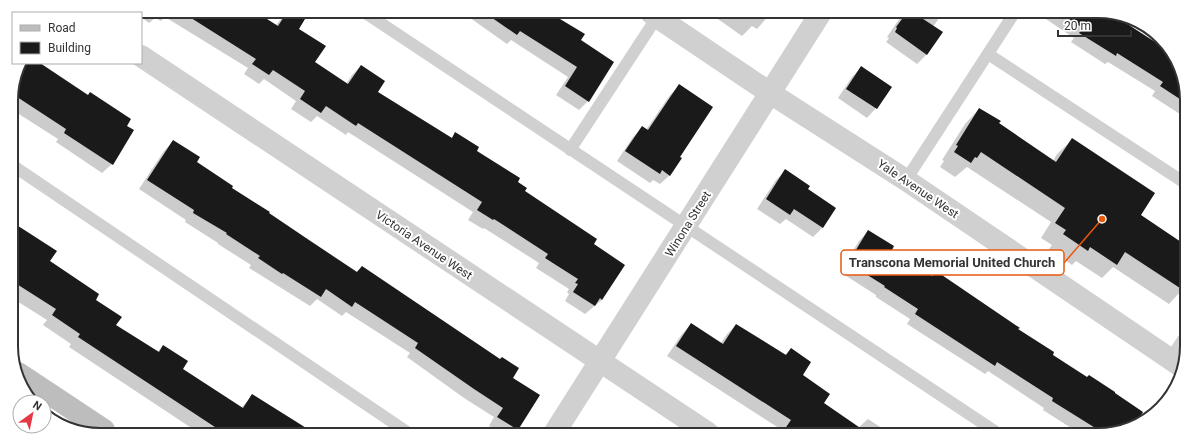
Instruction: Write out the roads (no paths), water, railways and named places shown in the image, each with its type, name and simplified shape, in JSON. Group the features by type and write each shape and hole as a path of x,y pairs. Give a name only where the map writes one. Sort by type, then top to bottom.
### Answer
{"main road":[{"path":"24,377 101,428"}],"street":[{"name":"Yale Avenue West","path":"658,18 770,93 906,180 1176,363"},
{"name":"Winona Street","path":"558,428 817,18"},
{"name":"Victoria Avenue West","path":"142,57 700,428"}],"lane":[{"path":"373,18 990,428"},
{"path":"570,150 652,18"},
{"path":"906,180 1011,18"},
{"path":"988,54 1180,181"},
{"path":"18,169 401,428"},
{"path":"1176,363 1180,350"}],"place":[{"name":"Transcona Memorial United Church","path":"1102,219"}]}
